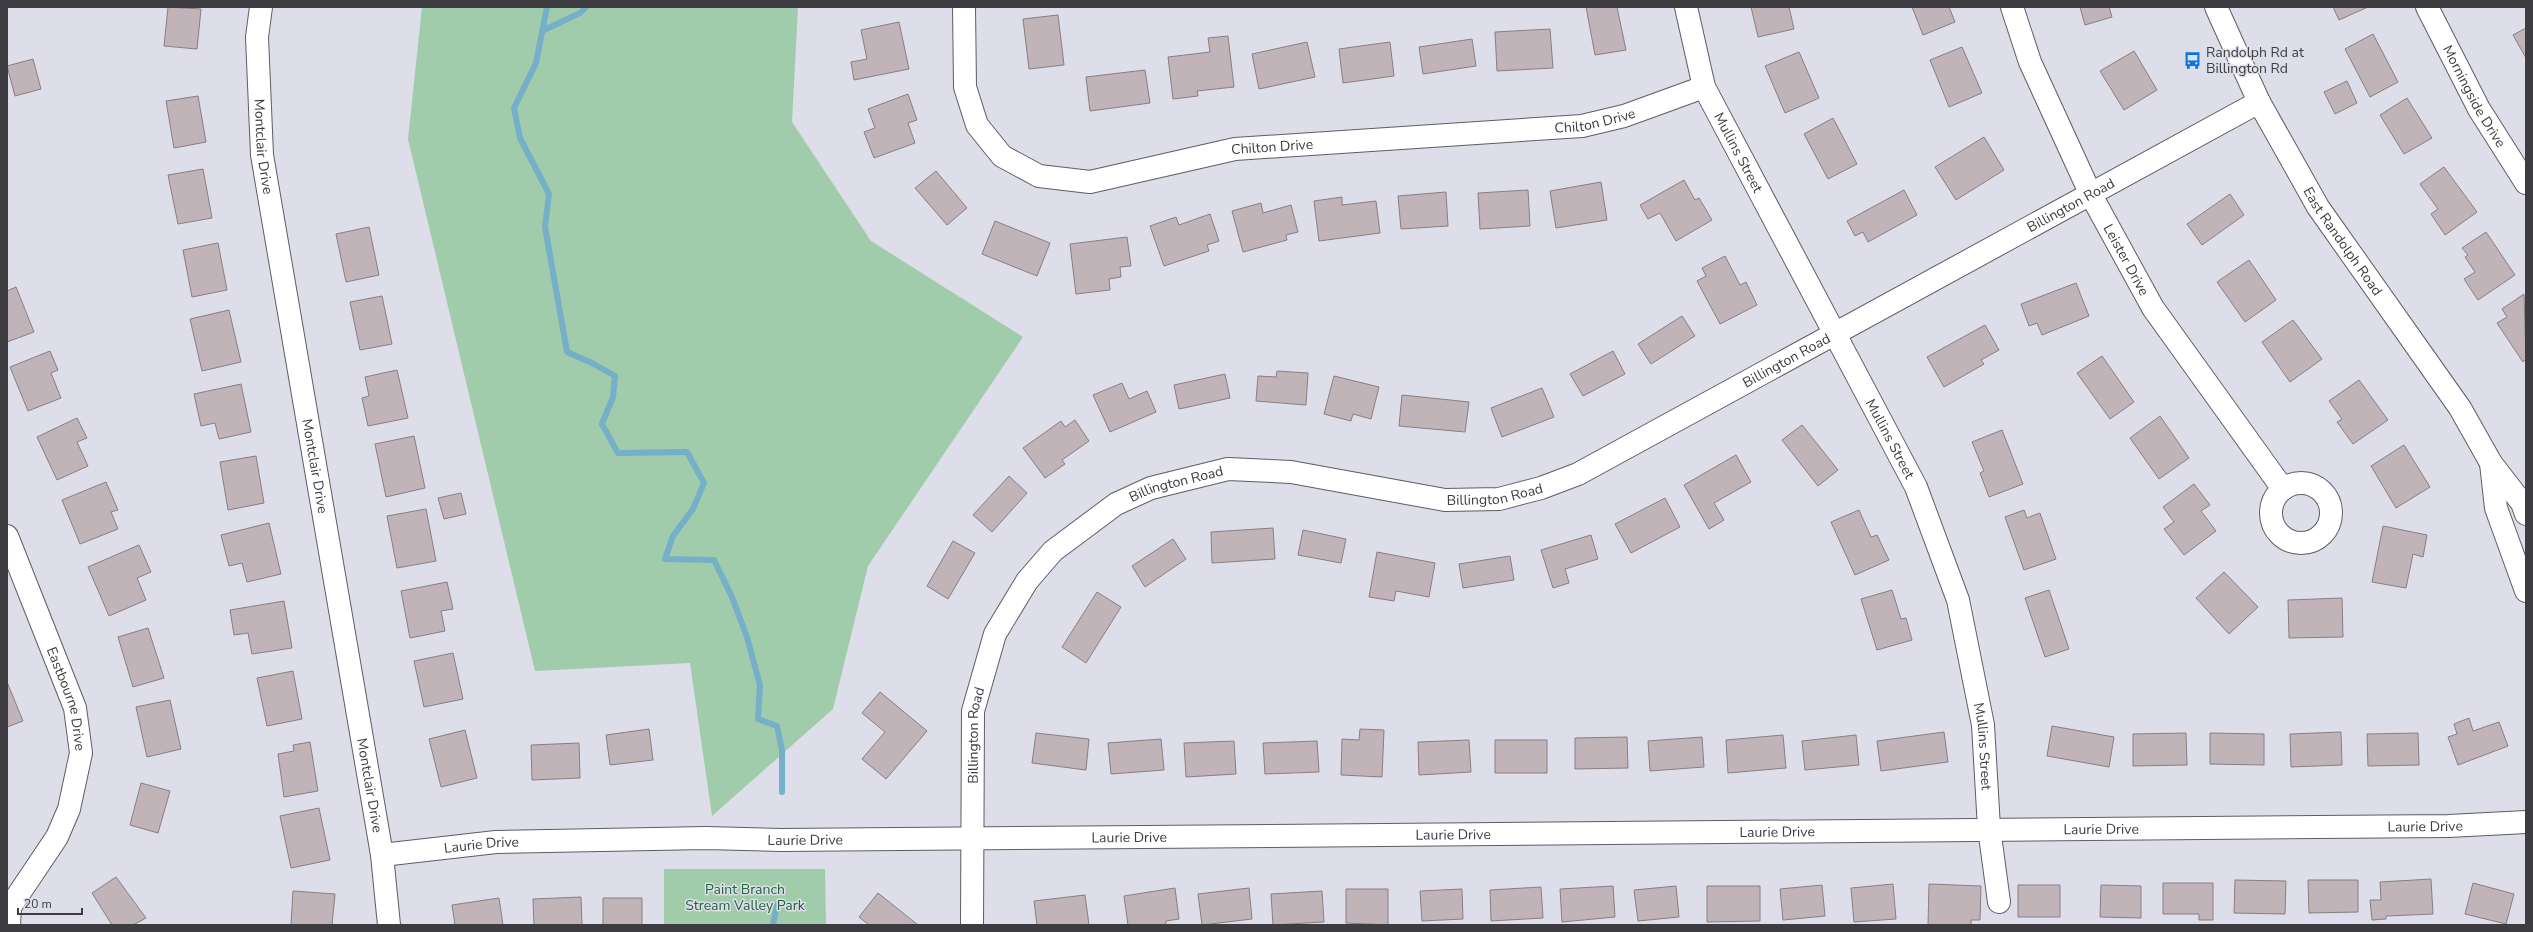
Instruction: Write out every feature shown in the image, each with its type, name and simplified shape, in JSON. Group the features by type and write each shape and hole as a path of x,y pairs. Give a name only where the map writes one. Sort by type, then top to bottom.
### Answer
{"street":[{"name":"Montclair Drive","path":"261,7 257,37 262,155 382,855 389,925"},
{"name":"Chilton Drive","path":"964,7 965,87 977,125 1002,156 1039,176 1090,182 1236,148 1582,126 1624,116 1704,87"},
{"name":"Mullins Street","path":"1686,7 1704,87 1916,486 1958,600 1983,725 1989,828 1999,902"},
{"name":"Leister Drive","path":"2012,7 2030,62 2091,195 2153,308 2283,489"},
{"name":"East Randolph Road","path":"2216,7 2259,102 2318,208 2460,408 2492,463 2522,503 2526,514"},
{"name":"Morningside Drive","path":"2427,7 2479,109 2526,182"},
{"name":"Billington Road","path":"972,925 974,711 995,634 1028,581 1053,551 1116,504 1151,488 1228,469 1291,472 1445,500 1499,498 1541,488 1578,474 1835,335 2259,102"},
{"name":"East Randolph Road","path":"2492,463 2496,508 2526,591"},
{"name":"Eastbourne Drive","path":"7,536 75,708 81,753 69,810 56,837 10,907 9,925"},
{"name":"Laurie Drive","path":"382,855 496,842 706,838 972,838 1989,828 2441,826 2526,822"}],"green space":[{"path":"422,7 798,7 792,122 871,241 1023,337 868,566 833,709 712,816 690,663 535,671 408,139"},
{"name":"Paint Branch Stream Valley Park","path":"664,869 825,869 826,925 664,925"}],"building":[{"path":"168,7 201,9 197,49 164,46"},
{"path":"1586,7 1617,7 1626,50 1595,55"},
{"path":"1751,7 1789,7 1794,29 1758,37"},
{"path":"1912,7 1949,7 1955,22 1923,35"},
{"path":"2080,7 2109,7 2112,17 2085,25"},
{"path":"2333,7 2368,7 2339,20"},
{"path":"1058,15 1064,65 1029,69 1023,19"},
{"path":"899,22 909,69 854,80 851,62 867,59 861,30"},
{"path":"2526,28 2526,58 2513,35"},
{"path":"1550,29 1553,68 1497,71 1495,32"},
{"path":"2373,34 2398,82 2370,97 2345,49"},
{"path":"1228,36 1234,87 1197,91 1198,96 1173,99 1168,57 1210,52 1208,38"},
{"path":"1472,39 1476,66 1423,74 1419,47"},
{"path":"1307,42 1315,77 1259,89 1252,54"},
{"path":"1390,42 1394,76 1343,83 1339,49"},
{"path":"1962,47 1982,93 1949,107 1930,60"},
{"path":"2134,51 2157,90 2124,110 2100,71"},
{"path":"1799,52 1819,98 1785,113 1765,66"},
{"path":"33,59 41,89 15,96 7,66"},
{"path":"1145,70 1150,103 1090,111 1086,77"},
{"path":"2347,81 2357,103 2335,114 2324,92"},
{"path":"908,94 917,120 908,123 915,143 874,158 864,132 875,128 868,109"},
{"path":"198,96 206,142 174,148 166,101"},
{"path":"2407,98 2432,138 2404,154 2380,115"},
{"path":"1833,118 1857,164 1828,179 1804,134"},
{"path":"1984,137 2004,170 1956,200 1935,167"},
{"path":"2444,167 2477,212 2445,235 2431,214 2438,209 2420,184"},
{"path":"203,169 212,218 178,224 168,175"},
{"path":"936,171 967,208 947,225 915,188"},
{"path":"1684,180 1695,200 1699,198 1712,220 1676,241 1660,213 1648,219 1640,205"},
{"path":"1601,182 1607,220 1556,228 1550,191"},
{"path":"1528,190 1530,226 1480,229 1478,193"},
{"path":"1904,190 1917,215 1868,242 1863,232 1855,236 1847,221"},
{"path":"1446,192 1448,226 1401,229 1398,196"},
{"path":"2230,194 2244,215 2202,245 2187,224"},
{"path":"1342,197 1342,205 1376,201 1380,233 1319,241 1314,201"},
{"path":"1261,203 1263,213 1291,205 1298,232 1286,235 1287,240 1243,252 1232,211"},
{"path":"1210,214 1219,241 1207,245 1209,251 1164,266 1150,226 1176,217 1179,225"},
{"path":"995,221 1050,243 1037,276 982,254"},
{"path":"369,227 379,275 346,282 336,234"},
{"path":"2486,232 2515,275 2478,300 2464,279 2475,272 2465,257 2468,255 2462,248"},
{"path":"1127,237 1131,266 1120,267 1121,277 1109,279 1110,290 1076,294 1070,244"},
{"path":"218,243 227,290 192,297 183,250"},
{"path":"1725,256 1740,285 1746,282 1757,305 1720,324 1697,281 1706,276 1702,268"},
{"path":"2249,260 2276,300 2245,322 2217,282"},
{"path":"2076,283 2089,316 2042,335 2037,323 2029,326 2021,304"},
{"path":"16,287 34,332 7,342 7,291"},
{"path":"2524,294 2526,359 2523,362 2497,323 2507,317 2502,309"},
{"path":"382,296 392,344 360,350 350,302"},
{"path":"229,310 241,362 202,371 190,319"},
{"path":"1682,316 1695,336 1651,364 1638,344"},
{"path":"2293,320 2322,359 2290,382 2262,342"},
{"path":"1985,325 1999,350 1981,360 1984,364 1944,387 1927,357"},
{"path":"50,351 58,370 51,373 61,398 28,411 10,367"},
{"path":"1613,351 1625,374 1583,396 1570,374"},
{"path":"2102,356 2134,402 2110,419 2077,373"},
{"path":"397,370 408,418 368,426 362,398 369,396 365,377"},
{"path":"1277,371 1308,373 1306,405 1256,401 1258,376 1276,377"},
{"path":"1225,374 1230,398 1179,409 1174,385"},
{"path":"1334,376 1379,387 1371,419 1353,414 1351,421 1324,414"},
{"path":"2359,380 2388,420 2353,444 2337,422 2342,419 2329,401"},
{"path":"1122,383 1129,399 1147,391 1156,412 1110,432 1093,395"},
{"path":"241,384 251,432 219,439 215,423 201,426 194,394"},
{"path":"1542,388 1554,417 1502,437 1491,408"},
{"path":"1402,395 1469,402 1465,432 1399,426"},
{"path":"2160,416 2189,458 2159,479 2130,438"},
{"path":"77,418 87,438 77,442 88,466 57,480 37,437"},
{"path":"1075,420 1089,441 1062,460 1065,464 1045,478 1023,448 1061,421 1065,427"},
{"path":"1802,425 1838,470 1818,486 1782,440"},
{"path":"2002,430 2023,484 1989,497 1980,473 1984,471 1972,442"},
{"path":"414,436 425,488 386,497 375,444"},
{"path":"2404,445 2430,487 2396,508 2371,466"},
{"path":"1736,455 1751,482 1714,503 1724,520 1709,529 1684,485"},
{"path":"256,456 264,503 228,510 220,462"},
{"path":"1009,476 1027,493 992,532 973,515"},
{"path":"106,482 118,510 111,512 118,529 80,544 62,500"},
{"path":"2194,484 2210,505 2201,511 2216,531 2184,555 2164,529 2174,522 2163,507"},
{"path":"461,493 466,514 444,519 438,498"},
{"path":"1665,498 1680,527 1631,553 1615,524"},
{"path":"426,509 436,561 397,568 387,516"},
{"path":"1859,510 1871,537 1877,535 1889,560 1855,575 1831,522"},
{"path":"2024,510 2027,518 2040,513 2056,559 2024,570 2005,517"},
{"path":"269,523 281,574 247,582 242,563 229,566 221,535"},
{"path":"2383,526 2427,535 2423,557 2413,554 2406,588 2372,582"},
{"path":"1273,528 1275,559 1212,563 1211,532"},
{"path":"1303,530 1346,539 1341,563 1298,555"},
{"path":"1591,535 1598,559 1565,569 1569,583 1553,588 1541,550"},
{"path":"1173,539 1186,559 1145,587 1132,566"},
{"path":"953,541 975,553 948,599 927,586"},
{"path":"139,545 151,572 137,578 146,600 109,616 88,567"},
{"path":"1377,552 1435,563 1429,597 1396,591 1394,601 1369,597"},
{"path":"1510,556 1514,580 1463,588 1459,564"},
{"path":"2224,572 2258,607 2229,634 2196,598"},
{"path":"447,582 453,609 441,611 445,631 410,638 401,591"},
{"path":"1892,590 1901,619 1906,618 1912,640 1877,650 1861,599"},
{"path":"2049,590 2069,649 2045,657 2025,598"},
{"path":"1097,592 1121,607 1086,663 1062,647"},
{"path":"2342,598 2343,637 2289,638 2288,600"},
{"path":"284,601 292,648 252,654 248,633 234,635 230,610"},
{"path":"148,628 164,678 133,687 118,637"},
{"path":"453,653 463,699 424,707 414,661"},
{"path":"293,671 302,719 267,726 257,678"},
{"path":"7,682 23,721 7,727"},
{"path":"880,692 927,731 886,779 862,759 885,732 862,713"},
{"path":"170,700 181,749 147,757 136,707"},
{"path":"2469,718 2473,731 2499,722 2508,746 2458,765 2448,737 2457,734 2454,724"},
{"path":"2052,726 2114,737 2109,767 2047,756"},
{"path":"649,729 653,760 610,765 606,735"},
{"path":"1360,729 1384,730 1382,777 1341,775 1342,739 1359,740"},
{"path":"465,730 477,778 441,787 429,739"},
{"path":"1944,732 1948,762 1881,771 1877,741"},
{"path":"2341,732 2342,765 2291,767 2290,734"},
{"path":"1036,733 1089,739 1086,770 1032,763"},
{"path":"2186,733 2187,765 2133,766 2133,734"},
{"path":"2210,733 2264,734 2264,765 2210,764"},
{"path":"2418,733 2419,765 2368,766 2367,734"},
{"path":"1783,735 1786,768 1728,773 1726,740"},
{"path":"1856,735 1859,765 1805,770 1802,741"},
{"path":"1627,737 1628,768 1575,769 1575,738"},
{"path":"1702,737 1704,767 1650,771 1648,741"},
{"path":"1161,739 1164,770 1111,774 1108,743"},
{"path":"1469,740 1471,772 1419,775 1418,742"},
{"path":"1495,740 1547,740 1547,773 1495,773"},
{"path":"1234,741 1236,774 1186,777 1184,743"},
{"path":"1317,741 1319,772 1265,774 1263,743"},
{"path":"310,742 318,791 284,797 278,754 294,751 293,745"},
{"path":"579,743 580,778 532,780 531,745"},
{"path":"141,783 170,791 158,833 130,825"},
{"path":"319,808 330,860 291,868 280,816"},
{"path":"116,877 146,918 133,925 112,925 92,893"},
{"path":"2431,879 2433,914 2386,916 2386,919 2372,920 2370,900 2381,900 2380,882"},
{"path":"2235,880 2286,881 2285,914 2234,913"},
{"path":"2308,880 2358,880 2358,912 2309,913"},
{"path":"2163,883 2213,883 2213,920 2199,920 2199,914 2163,914"},
{"path":"2473,883 2514,894 2506,924 2465,914"},
{"path":"1893,884 1896,919 1854,922 1851,888"},
{"path":"1929,884 1981,886 1980,920 1971,920 1971,925 1928,925"},
{"path":"1822,885 1825,916 1783,920 1780,889"},
{"path":"2018,885 2060,885 2060,917 2018,917"},
{"path":"2101,885 2141,886 2141,918 2100,917"},
{"path":"1613,886 1615,917 1562,922 1560,889"},
{"path":"1676,886 1679,917 1638,921 1634,890"},
{"path":"1707,886 1760,886 1760,921 1707,922"},
{"path":"1541,887 1543,918 1491,921 1490,890"},
{"path":"1175,888 1179,919 1166,921 1166,925 1128,925 1124,896"},
{"path":"1249,888 1252,919 1202,925 1198,894"},
{"path":"1346,889 1388,889 1388,925 1346,923"},
{"path":"1462,889 1463,919 1422,921 1420,891"},
{"path":"293,891 335,894 332,925 291,925"},
{"path":"1322,891 1324,922 1273,925 1271,894"},
{"path":"878,893 918,925 869,925 859,917"},
{"path":"1085,895 1089,925 1037,925 1034,901"},
{"path":"581,897 582,925 534,925 533,899"},
{"path":"499,898 503,925 455,925 452,905"},
{"path":"603,898 642,898 642,925 603,925"}],"waterway":[{"path":"547,7 536,63 514,108 520,138 549,194 545,227 567,352 592,363 615,376 613,397 602,424 618,453 687,452 704,483 693,509 673,536 665,559 714,560 732,597 747,637 760,685 758,719 777,726 782,750 782,792"},
{"path":"542,31 580,13 586,7"},
{"path":"773,925 777,905"}],"place":[{"name":"Randolph Rd at Billington Rd","path":"2193,60"}]}
